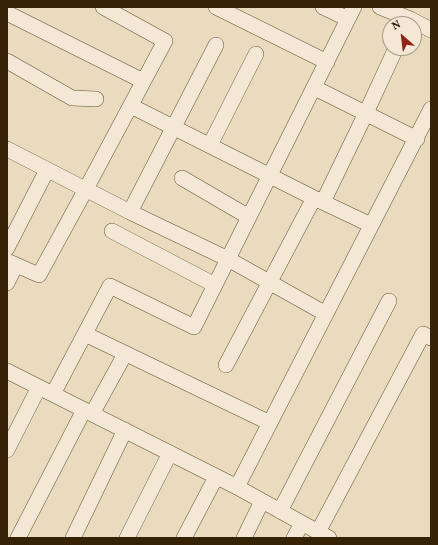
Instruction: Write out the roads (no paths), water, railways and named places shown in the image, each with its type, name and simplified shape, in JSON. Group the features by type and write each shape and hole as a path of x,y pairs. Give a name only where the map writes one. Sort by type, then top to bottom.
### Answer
{"street":[{"path":"7,283 12,263 39,275 131,106 165,40 103,7"},
{"path":"216,7 327,62"},
{"path":"53,394 110,286 194,327 315,88 351,13 323,7"},
{"path":"386,8 399,16"},
{"path":"7,13 144,81"},
{"path":"130,212 216,45"},
{"path":"210,146 256,54"},
{"path":"226,365 270,282 318,200 366,113 392,56"},
{"path":"7,61 72,98 96,99"},
{"path":"315,88 417,139"},
{"path":"131,106 318,200 372,225"},
{"path":"237,487 417,139 431,109"},
{"path":"7,149 228,260 326,314"},
{"path":"7,248 48,170"},
{"path":"182,178 249,217"},
{"path":"112,231 215,285"},
{"path":"280,512 389,301"},
{"path":"85,334 270,423"},
{"path":"7,371 237,487 323,535 423,334 431,338"},
{"path":"18,538 88,412 125,354"},
{"path":"7,450 39,387"},
{"path":"73,538 125,430"},
{"path":"127,538 170,453"},
{"path":"184,538 216,477"},
{"path":"244,538 262,501"},
{"path":"294,538 302,523"}]}
